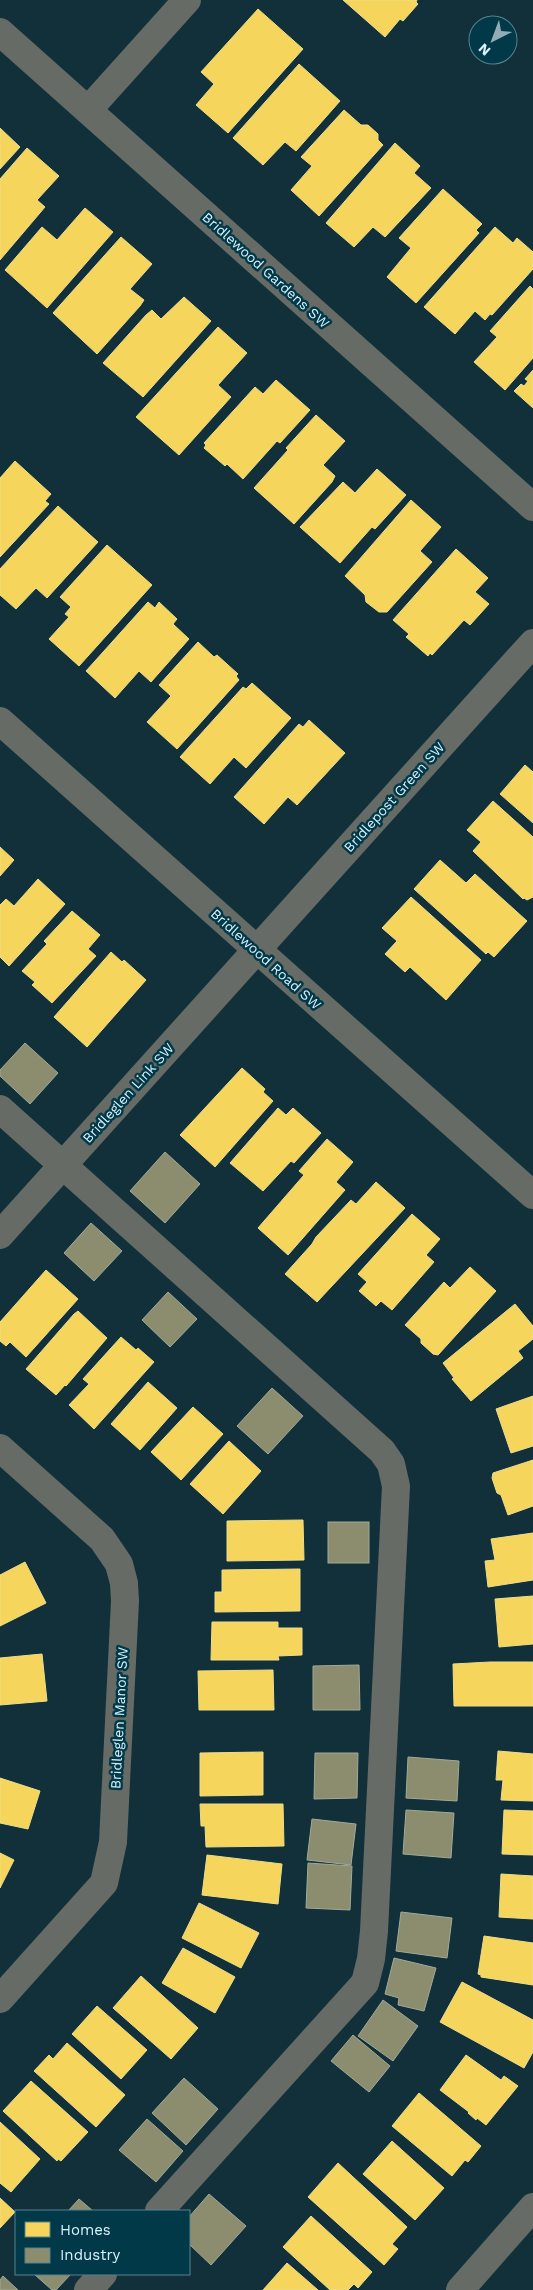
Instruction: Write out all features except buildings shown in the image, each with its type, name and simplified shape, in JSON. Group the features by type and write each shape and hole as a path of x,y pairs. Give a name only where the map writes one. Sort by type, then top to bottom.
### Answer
{"street":[{"path":"88,110 187,0"},
{"name":"Bridlewood Gardens SW","path":"0,32 533,507"},
{"name":"Bridlepost Green SW","path":"257,951 533,643"},
{"name":"Bridlewood Road SW","path":"0,721 533,1195"},
{"name":"Bridleglen Link SW","path":"0,1235 257,951"},
{"path":"0,1109 382,1451 391,1464 396,1486 374,1930 371,1959 365,1983 160,2210"},
{"name":"Bridleglen Manor SW","path":"0,1448 102,1539 119,1564 124,1583 125,1600 113,1842 104,1883 0,1999"},
{"path":"460,2290 533,2207"},
{"path":"88,2290 102,2275"}]}
